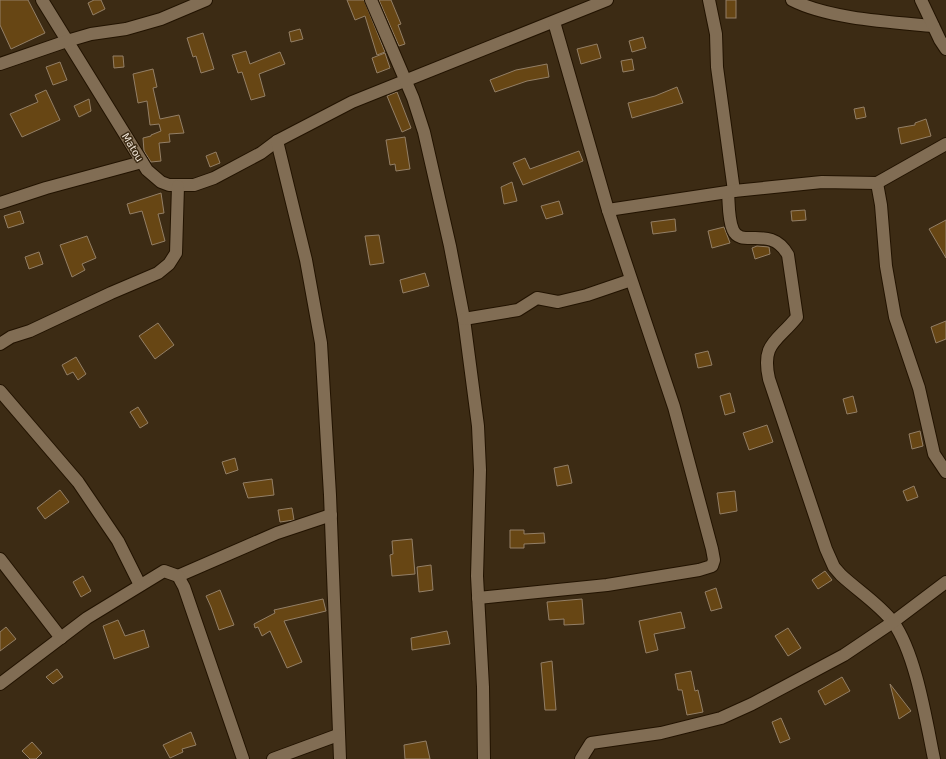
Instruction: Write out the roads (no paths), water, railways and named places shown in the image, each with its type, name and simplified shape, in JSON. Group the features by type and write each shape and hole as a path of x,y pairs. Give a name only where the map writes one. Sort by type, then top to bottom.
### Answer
{"street":[{"name":"Matou","path":"42,0 147,170 161,182 178,186 194,185 214,178 261,153 277,141 332,111 607,0"},
{"path":"0,64 91,34 126,29 161,19 206,0"},
{"path":"371,0 404,81 416,106 424,132 450,246 464,319 473,380 480,470 476,576 483,687 484,759"},
{"path":"709,0 716,34 717,67 731,192 732,229 736,236 740,238 766,238 784,247 788,255 797,317 770,347 766,356 766,364 776,402 826,549 834,567 893,622 902,638 911,662 924,709 934,759"},
{"path":"792,0 804,6 862,18 933,26"},
{"path":"921,0 946,49"},
{"path":"478,598 607,586 700,570 712,566 714,563 712,549 674,407 608,210 554,22"},
{"path":"277,141 306,260 321,343 331,515 340,759"},
{"path":"608,210 731,192 822,182 877,183 946,144"},
{"path":"0,204 46,188 142,162"},
{"path":"877,183 882,213 886,266 895,317 919,388 934,454 946,472"},
{"path":"0,344 11,337 30,331 111,292 158,273 169,264 176,252 178,186"},
{"path":"464,319 518,310 537,298 558,302 631,280"},
{"path":"0,391 78,482 118,541 140,585"},
{"path":"178,576 277,533 331,515"},
{"path":"0,559 61,638"},
{"path":"0,684 87,618 164,571 178,576 184,587 198,624 243,759"},
{"path":"581,759 592,743 661,733 721,718 752,704 844,655 893,622 946,582"},
{"path":"273,759 338,735"}]}
